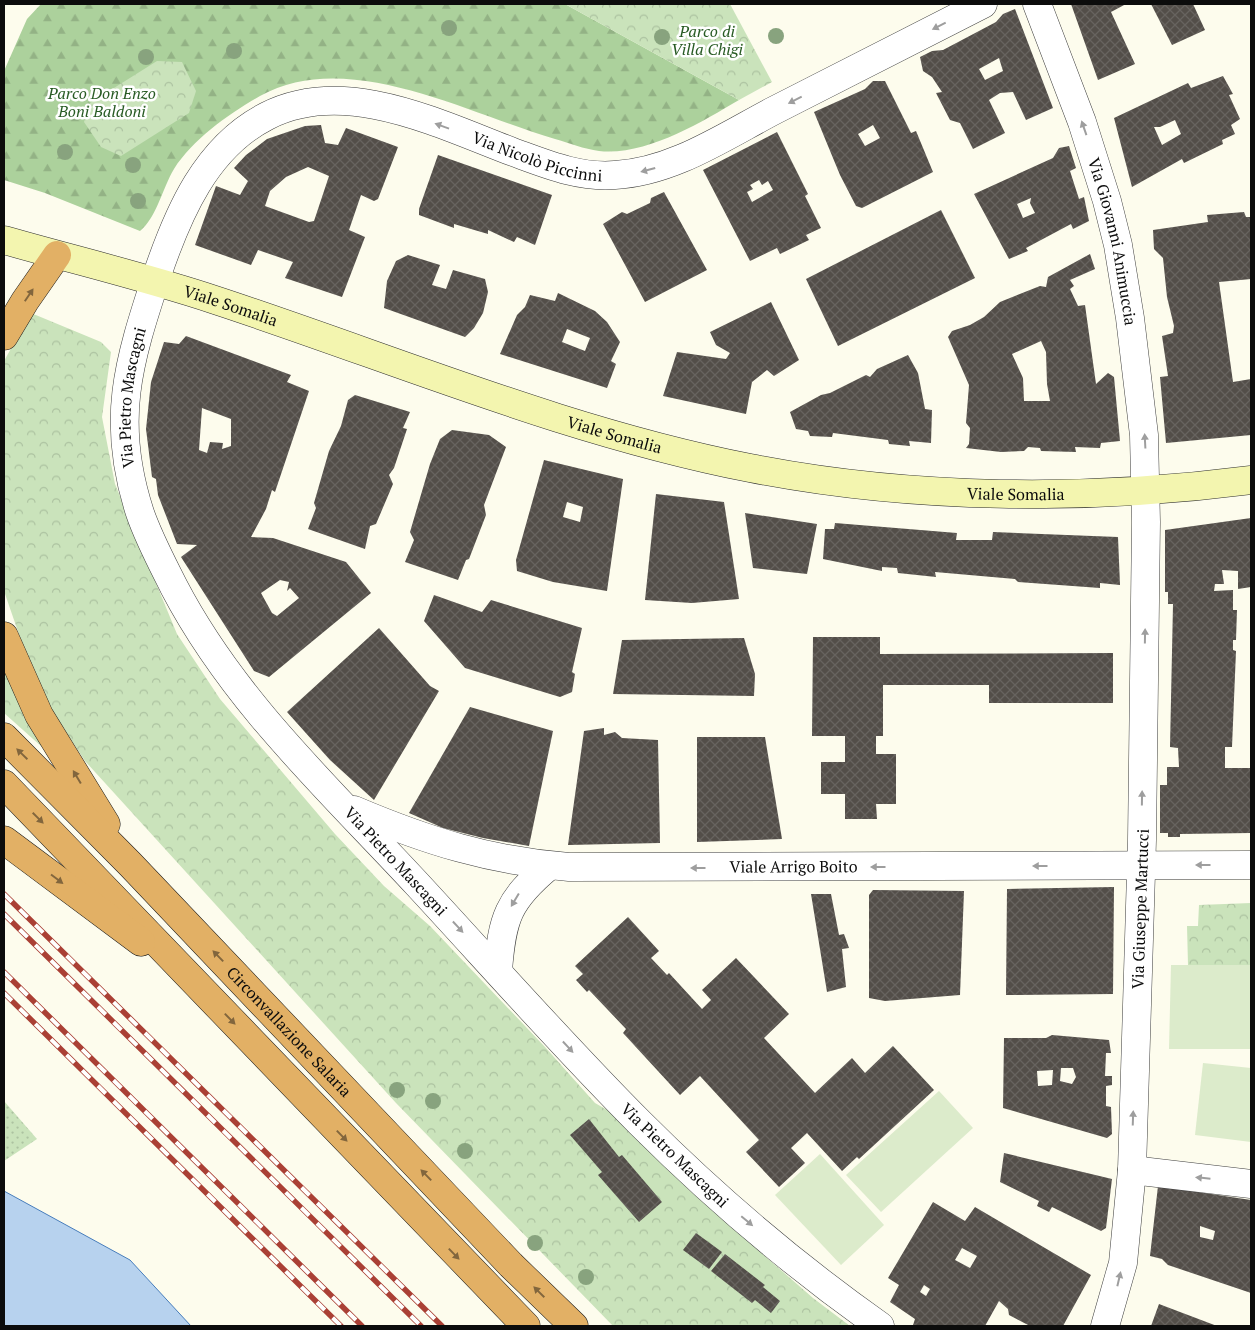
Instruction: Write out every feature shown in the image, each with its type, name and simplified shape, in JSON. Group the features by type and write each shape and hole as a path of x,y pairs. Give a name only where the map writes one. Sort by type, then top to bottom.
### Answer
{"highway":[{"path":"4,336 57,255"},
{"path":"4,636 40,715 130,864"},
{"name":"Circonvallazione Salaria","path":"4,737 130,864 505,1259 574,1326"},
{"name":"Circonvallazione Salaria","path":"4,784 526,1326"},
{"path":"4,840 120,928 185,971"}],"main road":[{"name":"Viale Somalia","path":"4,240 213,299 554,416 666,449 753,469 849,482 974,492 1036,494 1146,490 1251,480"}],"street":[{"name":"Via Nicolò Piccinni","path":"155,283 169,239 195,187 209,165 224,147 244,130 264,118 287,108 302,104 331,102 384,108 417,116 570,172 604,176 627,174 657,168 706,147 983,4"},
{"name":"Via Giovanni Animuccia","path":"1037,4 1093,153 1118,245 1142,405 1146,490"},
{"name":"Via Pietro Mascagni","path":"155,283 136,340 124,406 125,450 141,517 156,553 181,600 220,664 240,692 285,743 346,806 604,1086 692,1173 798,1264 880,1326"},
{"name":"Via Giuseppe Martucci","path":"1106,1326 1123,1263 1132,1170 1141,866 1146,490"},
{"name":"Viale Arrigo Boito","path":"346,806 407,832 451,847 520,863 549,866 594,868 1251,865"},
{"path":"498,971 501,937 512,906 528,884 549,866"},
{"path":"1132,1170 1251,1184"}],"green space":[{"name":"Parco Don Enzo Boni Baldoni","path":"41,4 565,4 739,100 690,128 654,143 617,151 599,151 521,128 447,101 369,81 331,79 294,83 260,96 237,110 191,147 174,169 155,211 140,231 45,193 4,180 4,71 27,19"},
{"name":"Parco di Villa Chigi","path":"565,4 730,4 772,82 739,100"},
{"path":"157,61 182,62 196,91 189,113 121,156 101,147 84,122 90,103"},
{"path":"31,313 101,342 111,352 102,417 115,484 177,634 220,699 335,834 384,886 430,926 545,1047 595,1103 623,1119 689,1190 813,1298 850,1326 613,1326 396,1103 85,761 49,706 23,646 4,591 4,361"},
{"path":"4,669 42,747 4,713"},
{"path":"1251,903 1251,965 1188,965 1187,926 1198,926 1199,905"},
{"path":"1171,965 1251,965 1251,1049 1169,1049"},
{"path":"1203,1063 1251,1068 1251,1142 1195,1135"},
{"path":"939,1091 973,1128 881,1212 846,1175"},
{"path":"4,1101 37,1139 4,1161"},
{"path":"820,1154 884,1225 841,1265 775,1195"}],"water":[{"path":"4,1191 130,1260 191,1326 4,1326"}],"building":[{"path":"1071,4 1126,4 1111,12 1135,64 1098,80"},
{"path":"1151,4 1193,4 1205,30 1172,45"},
{"path":"1015,9 1053,108 1026,120 1013,92 1000,93 989,100 1005,133 973,149 960,123 950,120 936,93 942,92 932,77 923,71 920,57 932,51 943,50 996,22 1003,14","holes":["999,58 1003,71 985,80 979,69"]},
{"path":"1223,76 1233,94 1229,95 1240,119 1231,125 1235,134 1222,140 1223,144 1184,163 1182,159 1132,187 1114,118 1188,83 1191,88","holes":["1175,120 1181,134 1162,145 1154,127 1160,127"]},
{"path":"873,81 885,81 911,133 916,131 933,172 862,208 856,206 840,175 814,112 865,89","holes":["873,125 880,138 865,146 858,134"]},
{"path":"321,125 325,143 338,145 346,128 398,147 378,199 374,201 361,195 349,230 365,237 342,297 285,278 293,262 258,250 251,265 195,245 216,186 240,195 248,181 234,168 246,155 267,139 305,126","holes":["308,167 329,176 314,221 309,222 265,206 270,191 286,177"]},
{"path":"777,132 808,194 805,196 821,228 806,235 809,240 780,254 777,248 750,261 703,170","holes":["759,180 762,185 768,181 773,190 752,202 747,192 753,189 750,185"]},
{"path":"1069,146 1076,168 1070,171 1079,199 1084,197 1089,221 1073,229 1071,224 1026,248 1028,251 1009,259 974,194 1053,158 1059,148","holes":["1031,198 1030,203 1035,213 1023,218 1017,204"]},
{"path":"438,155 552,195 535,245 517,237 514,242 488,230 488,234 454,224 454,228 419,215 419,209"},
{"path":"664,192 707,270 645,302 603,224 622,212 627,214 650,203 651,198"},
{"path":"941,210 975,278 838,346 806,279"},
{"path":"1244,212 1246,217 1251,217 1251,279 1219,282 1233,382 1251,379 1251,435 1166,443 1160,377 1168,376 1162,336 1173,333 1174,326 1167,297 1163,258 1154,249 1153,230 1208,222 1207,215"},
{"path":"1090,254 1095,269 1070,280 1074,286 1070,289 1078,306 1085,305 1096,384 1108,373 1114,377 1120,441 1101,443 1100,448 1075,447 1076,452 1041,451 1040,448 1028,447 1024,451 1001,452 966,448 969,444 970,428 966,423 969,385 948,337 952,331 970,325 984,317 1000,302 1040,286 1046,287 1048,277","holes":["1041,341 1046,352 1047,384 1050,401 1024,401 1023,378 1012,354"]},
{"path":"408,255 440,265 432,285 446,289 453,270 485,279 488,292 483,313 474,328 465,337 384,308 387,281 396,261"},
{"path":"558,293 595,311 607,322 620,342 611,361 616,364 607,388 500,354 517,315 525,307 530,295 555,301","holes":["567,329 590,338 585,351 562,342"]},
{"path":"771,302 799,360 774,376 767,370 752,382 746,414 663,396 677,352 726,359 730,353 716,345 710,332"},
{"path":"186,336 291,375 287,382 309,391 275,492 272,490 266,509 251,537 273,538 346,562 371,593 269,677 254,671 181,557 197,545 177,544 158,495 156,479 152,477 146,429 151,382 164,342 179,344","holes":["202,408 231,419 231,446 222,449 223,443 210,442 207,453 199,450","280,580 289,582 287,591 290,588 299,598 277,616 272,613 261,593"]},
{"path":"908,355 918,373 925,409 932,410 931,443 909,441 910,446 889,444 888,440 833,433 832,437 810,436 808,431 796,429 790,412 821,395 830,393 866,375 870,377 877,369"},
{"path":"355,395 410,412 403,428 407,429 394,468 389,475 393,484 376,524 370,526 365,549 308,529 316,508 314,503 329,451 341,426 348,400"},
{"path":"452,430 489,435 506,447 484,505 486,515 469,559 466,560 458,580 405,562 414,540 410,532 430,464 440,439"},
{"path":"544,460 623,479 607,591 553,582 517,571 516,560","holes":["567,502 583,507 580,522 563,517"]},
{"path":"656,494 724,502 739,599 692,603 645,600"},
{"path":"745,513 817,524 807,574 753,568"},
{"path":"1251,518 1251,587 1238,589 1238,571 1222,570 1224,584 1215,584 1214,591 1233,590 1233,610 1237,610 1236,640 1233,640 1233,650 1236,651 1232,747 1225,747 1225,768 1251,768 1251,833 1180,834 1180,837 1168,837 1168,833 1160,833 1160,785 1167,785 1167,767 1179,767 1178,748 1170,747 1173,604 1168,604 1168,592 1165,592 1165,530"},
{"path":"835,523 957,533 956,540 992,540 993,532 1118,537 1120,585 1100,583 1100,588 1018,582 1015,579 935,572 936,577 898,573 897,568 882,567 882,571 823,559 825,529 834,529"},
{"path":"434,595 482,612 491,600 582,628 572,672 575,674 572,692 560,697 465,668 424,621"},
{"path":"379,628 430,686 439,691 374,800 330,760 287,712"},
{"path":"813,637 880,637 880,654 1113,653 1113,703 989,703 989,685 883,685 883,736 876,736 876,754 896,754 896,804 876,804 877,819 845,819 845,794 821,794 821,762 845,762 845,736 812,736"},
{"path":"744,638 755,674 754,696 613,694 622,640"},
{"path":"470,707 553,731 529,846 483,838 443,828 409,813"},
{"path":"604,728 604,735 615,732 622,738 658,740 660,843 568,845 584,731"},
{"path":"697,737 765,737 782,839 697,842"},
{"path":"1114,887 1113,994 1006,995 1007,889"},
{"path":"873,890 964,891 960,995 885,1001 869,998 869,895"},
{"path":"811,894 831,894 839,935 844,934 849,948 842,949 846,987 827,992"},
{"path":"628,917 659,951 651,958 667,975 669,973 702,1009 711,1000 702,990 736,958 789,1014 764,1038 815,1093 852,1058 865,1073 893,1046 934,1090 859,1159 857,1157 842,1171 807,1133 791,1148 805,1163 779,1187 746,1152 759,1140 700,1076 680,1095 623,1033 626,1029 589,990 587,992 576,980 583,974 575,966"},
{"path":"1052,1035 1109,1040 1111,1053 1106,1053 1105,1076 1112,1076 1112,1085 1106,1086 1106,1106 1111,1107 1112,1134 1107,1138 1003,1108 1004,1038 1046,1038","holes":["1061,1068 1073,1068 1076,1077 1072,1084 1060,1081","1053,1070 1052,1085 1038,1086 1037,1071"]},
{"path":"589,1119 619,1157 622,1155 662,1202 639,1222 598,1175 602,1172 570,1135"},
{"path":"1004,1153 1112,1179 1106,1228 1101,1231 1052,1207 1049,1212 1037,1206 1039,1201 1000,1182"},
{"path":"1158,1186 1251,1200 1251,1293 1168,1265 1162,1259 1150,1256","holes":["1200,1226 1215,1231 1213,1240 1200,1237"]},
{"path":"933,1202 965,1221 975,1207 1091,1275 1063,1326 1030,1326 1009,1315 1008,1309 999,1301 985,1326 913,1325 915,1319 890,1302 899,1285 888,1278","holes":["962,1248 977,1256 970,1268 955,1260","924,1285 930,1289 926,1296 920,1292"]},
{"path":"696,1233 722,1252 709,1269 683,1250"},
{"path":"725,1254 765,1285 763,1287 780,1301 771,1313 755,1300 752,1303 711,1271"},
{"path":"1159,1304 1217,1326 1151,1326"}],"railway":[{"path":"4,894 442,1326"},
{"path":"4,914 421,1326"},
{"path":"4,972 362,1326"},
{"path":"4,993 341,1326"}]}
